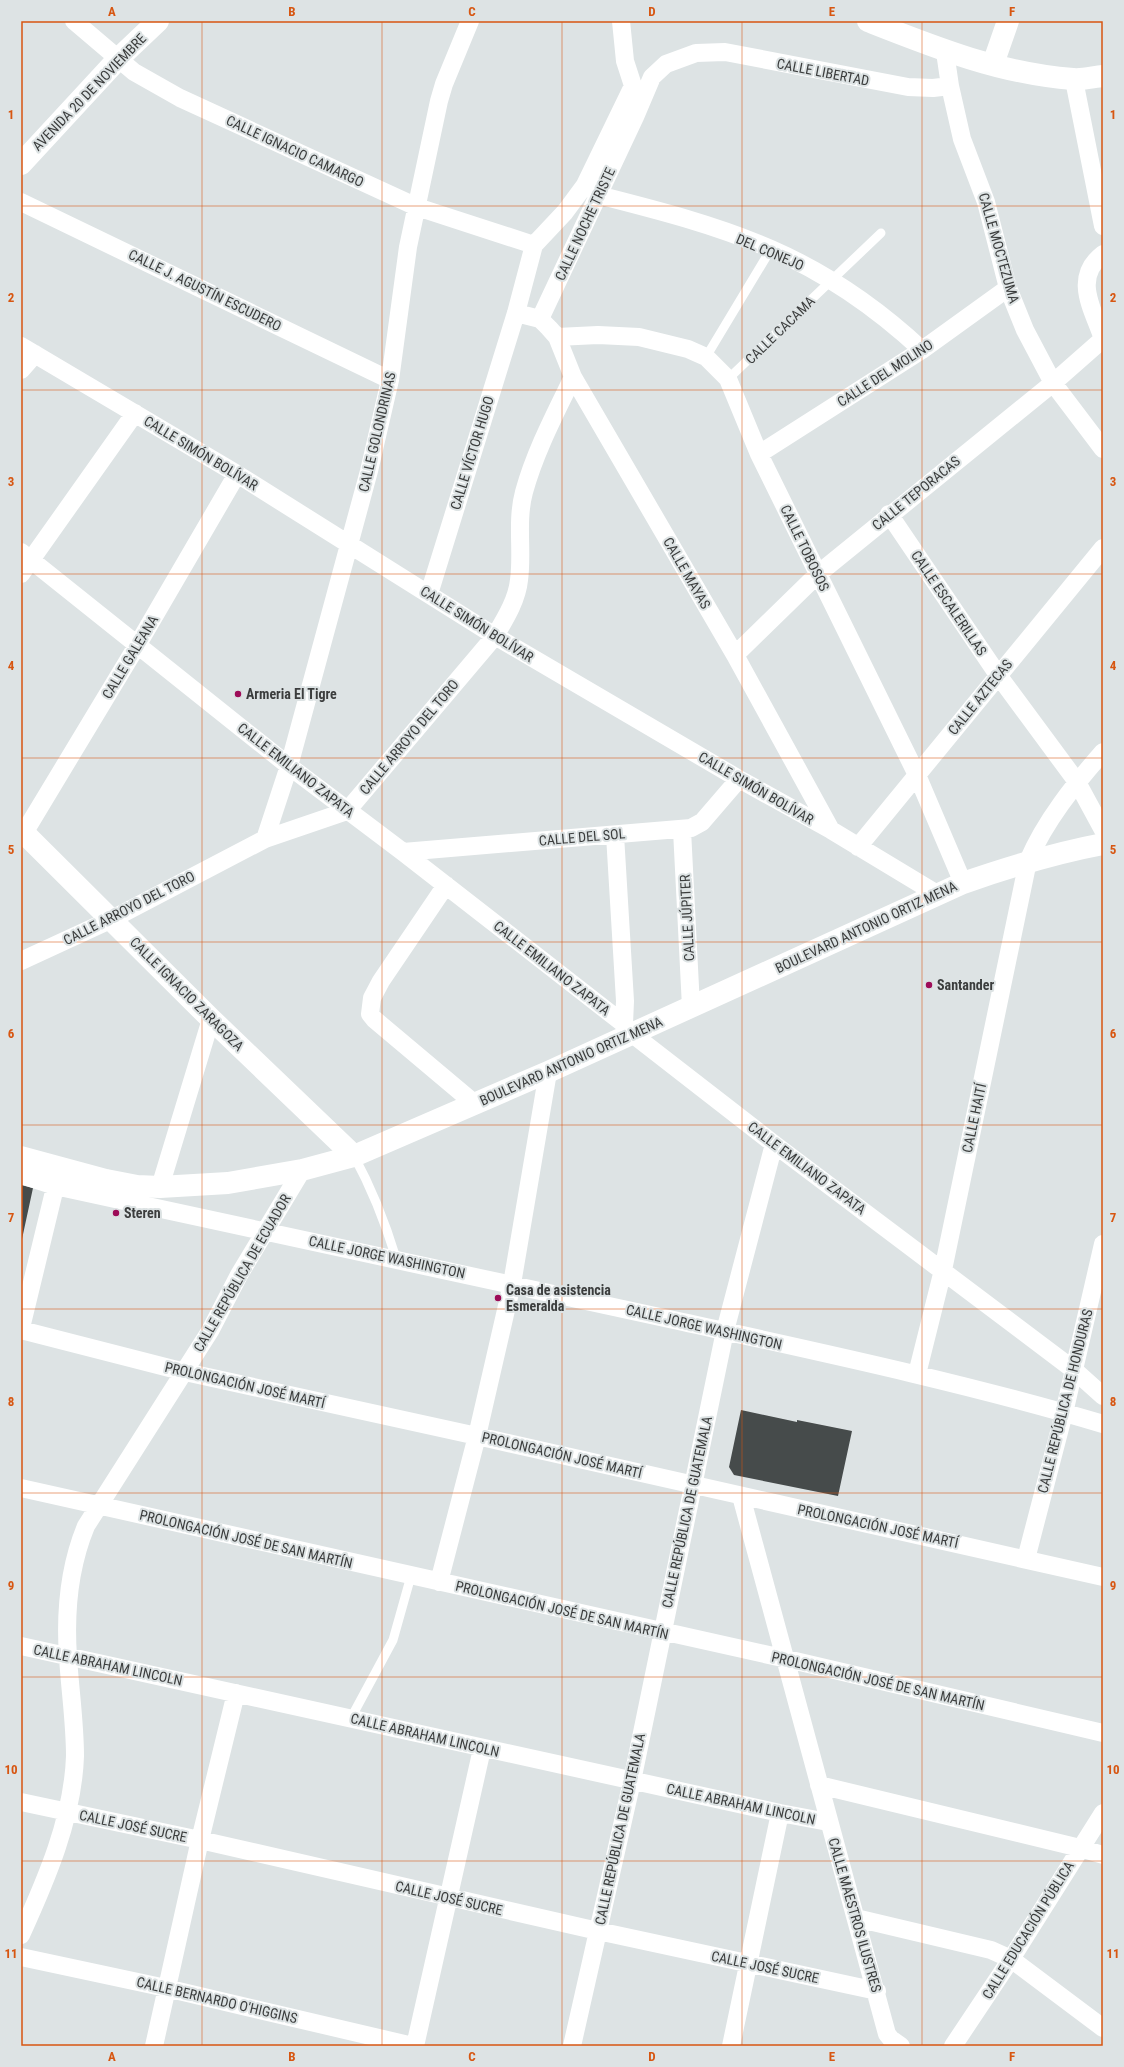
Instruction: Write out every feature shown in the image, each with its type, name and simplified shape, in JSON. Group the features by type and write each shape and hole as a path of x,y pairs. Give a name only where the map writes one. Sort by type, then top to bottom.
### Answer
{"main road":[{"name":"AVENIDA 20 DE NOVIEMBRE","path":"21,164 118,59 158,21"},
{"path":"868,21 945,52 993,64 1074,80 1103,76"},
{"path":"993,64 1004,30"},
{"name":"CALLE IGNACIO ZARAGOZA","path":"22,834 112,919 211,1019 354,1156"},
{"name":"BOULEVARD ANTONIO ORTIZ MENA","path":"21,1157 57,1177 106,1180 137,1186 160,1187 228,1183 302,1170 354,1156 548,1072 628,1029 691,1007 963,883 1028,861 1103,844"}],"street":[{"name":"CALLE IGNACIO CAMARGO","path":"74,21 118,59 158,87 180,98 417,207 534,245"},
{"name":"CALLE GOLONDRINAS","path":"264,839 289,766 369,471 390,380 408,247 444,84 470,21"},
{"path":"621,21 625,61 632,88 640,106"},
{"name":"CALLE LIBERTAD","path":"696,53 725,52 908,87 933,88 950,86"},
{"name":"CALLE MOCTEZUMA","path":"945,52 950,86 962,139 986,202 1008,288 1025,330 1053,383 1103,449"},
{"name":"CALLE NOCHE TRISTE","path":"540,319 592,190 640,106 652,77 666,64 696,53"},
{"path":"1074,80 1103,226"},
{"path":"534,245 565,212 592,190 632,88"},
{"name":"DEL CONEJO","path":"592,190 680,216 771,249 831,281 900,330 922,350"},
{"name":"CALLE J. AGUSTÍN ESCUDERO","path":"21,202 390,380"},
{"name":"CALLE VÍCTOR HUGO","path":"429,594 516,313 534,245"},
{"path":"1103,254 1089,268 1086,277 1086,287 1103,339"},
{"name":"CALLE DEL MOLINO","path":"759,454 922,350 1008,288"},
{"path":"516,313 540,319"},
{"name":"CALLE MAYAS","path":"540,319 557,337 574,377 735,655 831,830"},
{"name":"CALLE TOBOSOS","path":"557,337 598,335 639,338 688,349 706,357 728,379 759,454 917,775 963,883"},
{"name":"CALLE TEPORACAS","path":"735,655 818,574 889,514 1053,383 1103,339"},
{"path":"21,370 28,350"},
{"name":"CALLE SIMÓN BOLÍVAR","path":"28,350 237,474 495,636 739,779 831,830 937,894"},
{"name":"CALLE ARROYO DEL TORO","path":"21,961 112,919 264,839 347,811 495,636 511,607 519,582 520,512 524,492 531,470 556,412 574,377"},
{"path":"24,562 135,413"},
{"name":"CALLE GALEANA","path":"22,834 138,644 237,474"},
{"name":"CALLE ESCALERILLAS","path":"889,514 998,675 1077,782 1103,830"},
{"name":"CALLE AZTECAS","path":"858,847 1103,548"},
{"name":"CALLE EMILIANO ZAPATA","path":"24,562 138,644 289,766 446,885 774,1144 1074,1370 1103,1396"},
{"name":"CALLE HAITÍ","path":"918,1374 943,1270 1028,861 1042,833 1077,782 1103,752"},
{"name":"CALLE DEL SOL","path":"403,852 682,830 691,828 702,822 739,779"},
{"name":"CALLE JÚPITER","path":"682,830 691,1007"},
{"path":"615,835 628,1029"},
{"path":"446,885 381,981 372,998 370,1014 475,1104"},
{"path":"160,1187 211,1019"},
{"path":"440,1582 477,1436 512,1284 548,1072"},
{"name":"CALLE REPÚBLICA DE GUATEMALA","path":"572,2046 632,1781 725,1332 774,1144"},
{"name":"CALLE REPÚBLICA DE ECUADOR","path":"21,1935 51,1861 72,1790 74,1756 73,1707 68,1656 71,1577 76,1549 86,1526 210,1331 239,1275 302,1170"},
{"name":"CALLE JORGE WASHINGTON","path":"21,1175 57,1177 264,1232 396,1258 918,1374 1103,1424"},
{"path":"21,1329 57,1177"},
{"name":"CALLE REPÚBLICA DE HONDURAS","path":"1026,1559 1064,1413 1103,1244"},
{"name":"PROLONGACIÓN JOSÉ MARTÍ","path":"21,1329 185,1372 1103,1577"},
{"name":"PROLONGACIÓN JOSÉ DE SAN MARTÍN","path":"21,1488 787,1659 1103,1733"},
{"name":"CALLE MAESTROS ILUSTRES","path":"741,1496 787,1659 828,1822 877,1991 887,2034 901,2046"},
{"name":"CALLE ABRAHAM LINCOLN","path":"21,1646 780,1814 828,1822"},
{"path":"154,2046 200,1840 236,1693"},
{"path":"414,2046 482,1749"},
{"path":"819,1785 1080,1848 1103,1855"},
{"name":"CALLE JOSÉ SUCRE","path":"21,1802 66,1813 200,1840 448,1898 877,1991"},
{"name":"CALLE EDUCACIÓN PÚBLICA","path":"952,2046 1012,1959 1103,1813"},
{"path":"731,2046 750,1963 780,1814"},
{"path":"856,1918 991,1950 1012,1959 1103,2028"},
{"name":"CALLE BERNARDO O'HIGGINS","path":"21,1957 166,1988 414,2046"}],"lane":[{"name":"CALLE CACAMA","path":"728,379 881,232"},
{"path":"706,357 771,249"},
{"path":"354,1156 371,1186 387,1227 396,1258"},
{"path":"351,1718 393,1640 411,1576"}],"building":[{"path":"21,1185 33,1188 22,1239 21,1239"},
{"path":"741,1410 797,1422 797,1420 852,1431 838,1496 734,1475 729,1467"}],"place":[{"name":"Armeria El Tigre","path":"238,694"},
{"name":"Santander","path":"929,985"},
{"name":"Steren","path":"116,1213"},
{"name":"Casa de asistencia Esmeralda","path":"498,1298"}]}
